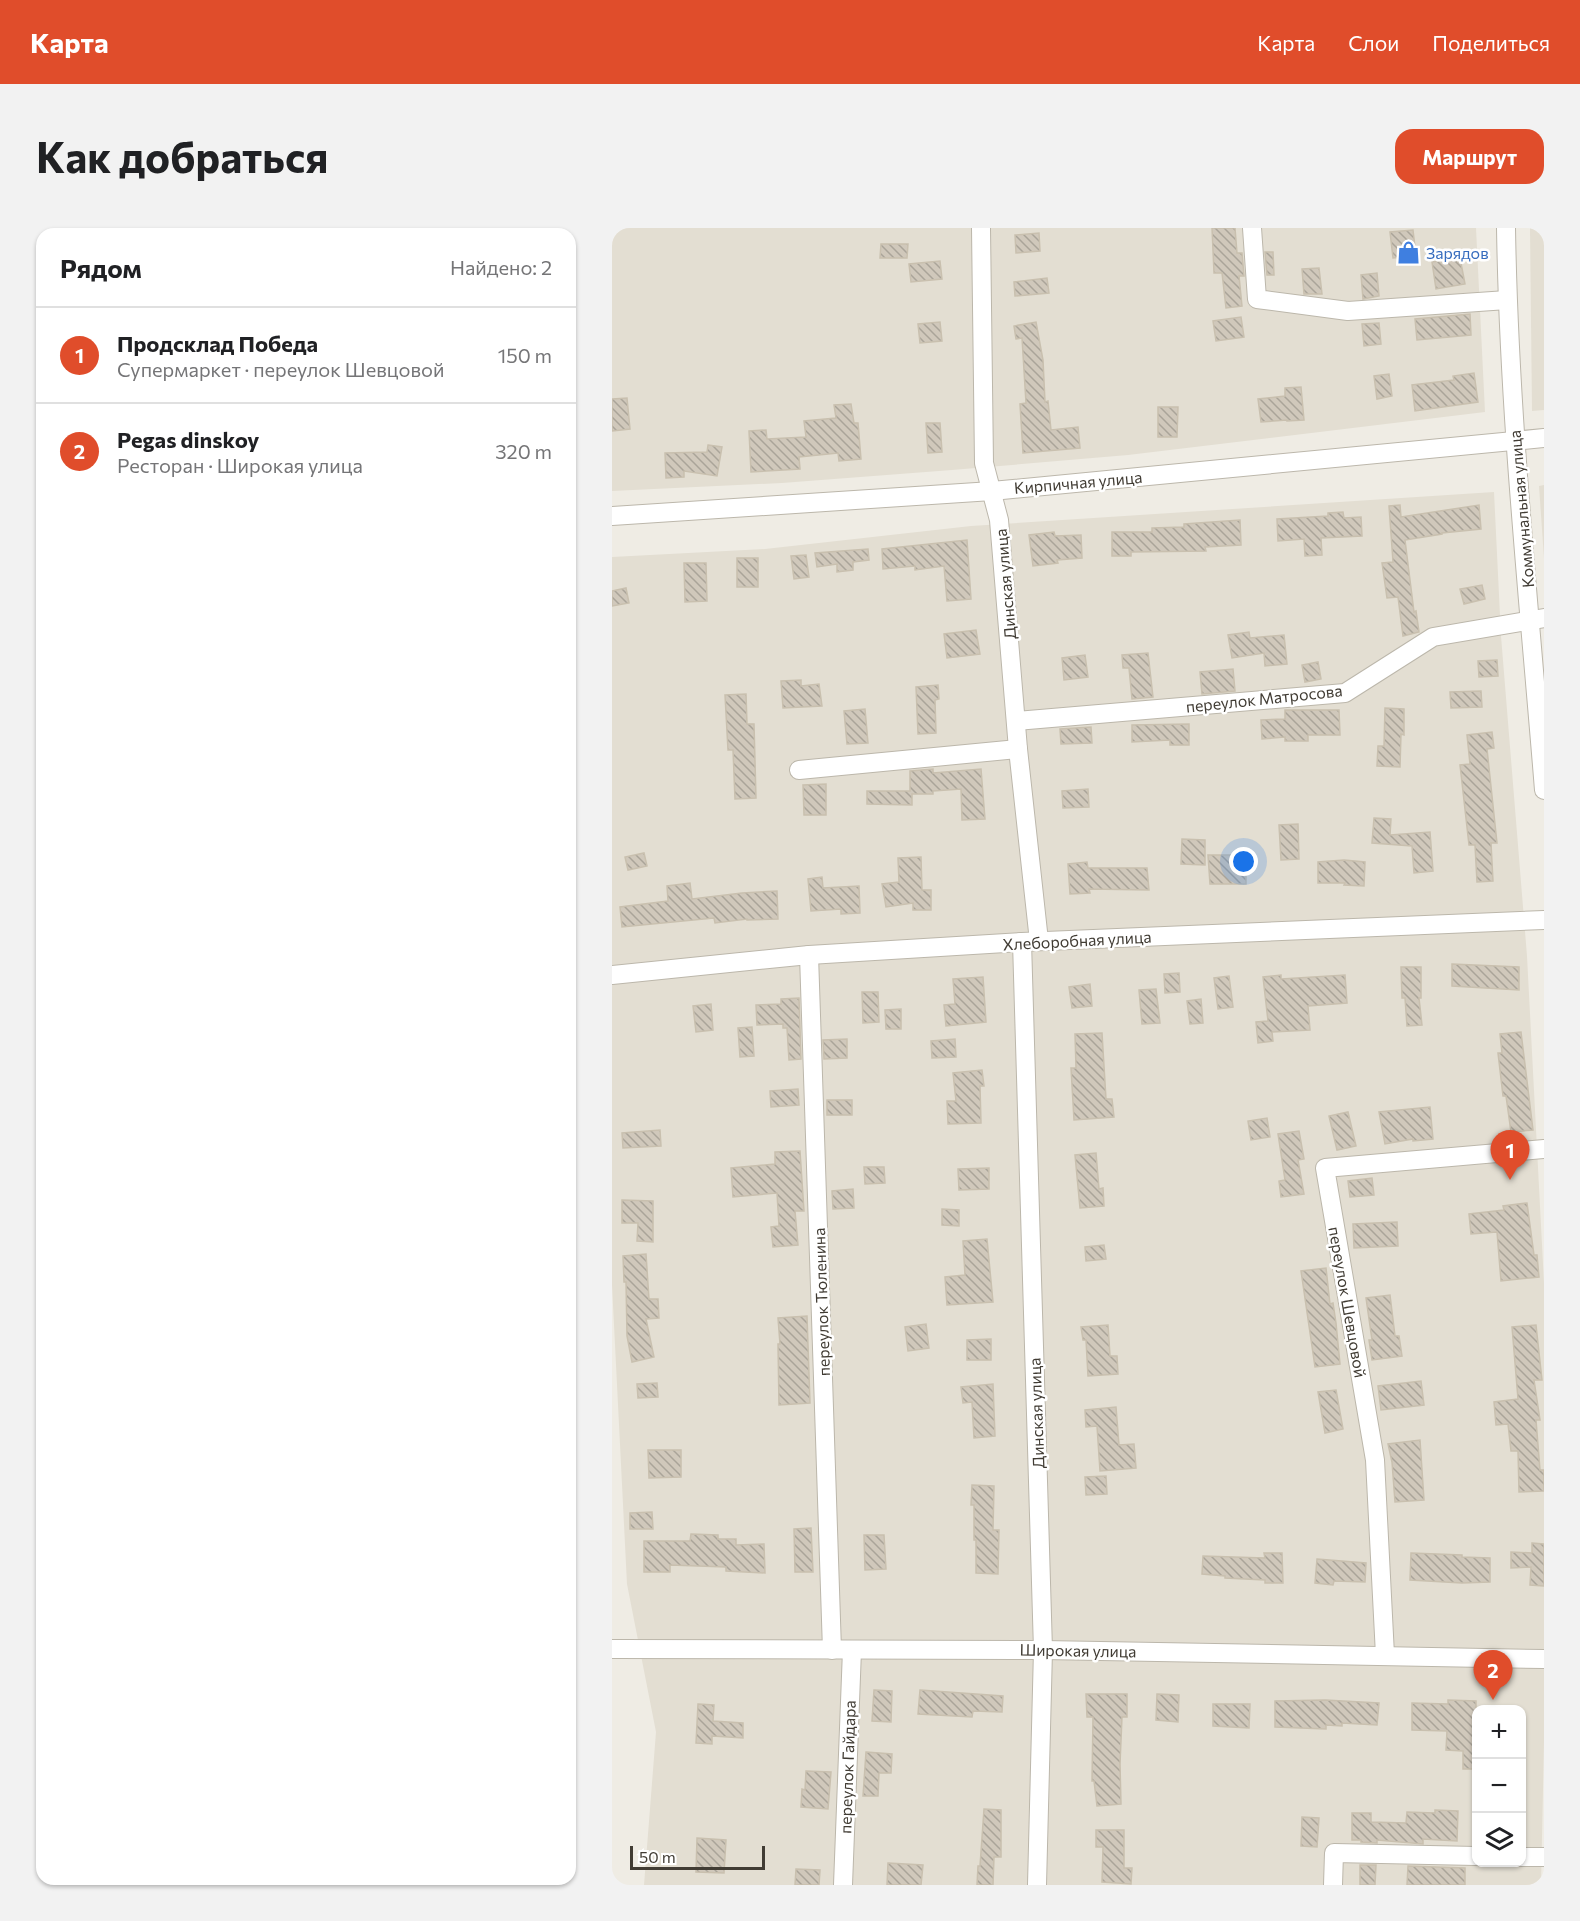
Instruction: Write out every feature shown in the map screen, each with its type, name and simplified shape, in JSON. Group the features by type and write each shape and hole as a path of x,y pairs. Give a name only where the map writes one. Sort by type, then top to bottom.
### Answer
{"street":[{"name":"Динская улица","path":"981,228 984,463 999,520 1016,721 1030,941 1043,1650 1037,1885"},
{"path":"1251,228 1257,299 1348,311 1507,300"},
{"name":"Коммунальная улица","path":"1506,228 1514,441 1537,619 1544,790"},
{"name":"Кирпичная улица","path":"612,516 992,491 1544,438"},
{"name":"переулок Матросова","path":"1016,721 1344,693 1433,637 1537,619"},
{"path":"799,770 1018,749"},
{"name":"Хлеборобная улица","path":"612,975 809,955 1030,941 1544,920"},
{"name":"переулок Тюленина","path":"809,955 832,1650"},
{"name":"переулок Шевцовой","path":"1385,1655 1375,1460 1325,1168 1544,1149"},
{"name":"Широкая улица","path":"612,1649 1043,1650 1544,1659"},
{"name":"переулок Гайдара","path":"843,1885 852,1650"},
{"path":"1333,1885 1334,1853 1472,1856"},
{"path":"1526,1857 1544,1857"}],"shaded area":[{"path":"612,228 1476,228 1485,412 1128,455 782,483 612,491"},
{"path":"1530,228 1544,228 1544,410 1532,411"},
{"path":"1544,485 1544,558 1539,486"},
{"path":"1494,492 1501,636 1527,956 1544,1283 1544,1742 1541,1885 644,1885 656,1732 627,1584 612,1285 612,557 765,549 971,526"}],"building":[{"path":"1212,228 1235,228 1237,253 1242,253 1244,276 1239,276 1242,306 1226,308 1222,273 1214,273"},
{"path":"1413,230 1416,256 1393,258 1390,232"},
{"path":"1039,233 1040,251 1016,253 1015,235"},
{"path":"881,244 908,244 907,258 880,258"},
{"path":"1265,252 1273,252 1274,275 1267,275"},
{"path":"1460,258 1465,284 1436,289 1432,262"},
{"path":"940,261 942,279 911,282 909,264"},
{"path":"1319,268 1322,294 1304,294 1302,269"},
{"path":"1377,273 1379,296 1363,299 1361,275"},
{"path":"1047,278 1049,293 1015,296 1014,282"},
{"path":"1470,314 1471,335 1417,340 1415,319"},
{"path":"1241,317 1244,337 1216,341 1213,321"},
{"path":"940,322 942,341 920,343 918,324"},
{"path":"1036,322 1043,360 1045,402 1048,401 1051,430 1078,427 1080,448 1023,453 1020,404 1026,403 1022,338 1016,339 1014,326"},
{"path":"1379,323 1381,344 1364,346 1362,324"},
{"path":"1474,373 1478,402 1415,411 1412,385 1454,380 1453,376"},
{"path":"1389,374 1392,396 1377,399 1374,376"},
{"path":"1301,387 1304,420 1261,422 1258,399 1285,396 1285,388"},
{"path":"627,398 630,429 612,431 612,399"},
{"path":"851,404 854,423 858,423 861,459 839,461 838,453 799,457 800,469 751,472 749,431 766,430 767,439 806,437 804,421 836,418 834,405"},
{"path":"1158,407 1178,407 1177,437 1158,437"},
{"path":"926,423 940,423 942,452 928,453"},
{"path":"708,445 722,447 717,476 684,471 684,477 666,478 665,453 707,452"},
{"path":"1400,505 1401,517 1479,505 1481,529 1405,540 1414,612 1416,611 1419,632 1403,636 1398,597 1387,598 1382,563 1393,562 1389,506"},
{"path":"1343,512 1344,518 1361,517 1362,536 1321,538 1322,555 1305,556 1304,539 1278,541 1277,519 1328,516 1328,513"},
{"path":"1240,520 1241,545 1205,547 1206,551 1131,552 1131,556 1112,556 1112,532 1152,532 1152,528 1184,527 1184,524"},
{"path":"1054,532 1055,536 1081,535 1082,558 1057,560 1058,563 1033,566 1029,535"},
{"path":"967,540 971,599 947,601 944,566 915,570 915,566 883,569 882,549"},
{"path":"868,549 869,560 853,562 853,570 837,572 837,564 817,567 815,553"},
{"path":"806,555 809,577 794,579 791,556"},
{"path":"737,558 758,558 758,587 737,587"},
{"path":"684,563 706,563 707,601 685,602"},
{"path":"1482,585 1485,599 1464,604 1460,589"},
{"path":"626,588 629,603 612,606 612,591"},
{"path":"976,630 980,654 947,658 944,634"},
{"path":"1249,632 1250,638 1284,635 1287,664 1265,666 1264,653 1232,658 1228,635"},
{"path":"1148,653 1153,697 1132,699 1129,668 1123,668 1122,655"},
{"path":"1085,655 1088,677 1064,680 1062,658"},
{"path":"1497,660 1498,676 1479,677 1478,661"},
{"path":"1318,662 1321,679 1305,682 1302,665"},
{"path":"1233,669 1235,691 1202,694 1200,672"},
{"path":"801,680 801,686 819,684 822,706 783,708 781,681"},
{"path":"938,685 939,699 935,700 936,733 918,734 916,687"},
{"path":"1481,691 1482,707 1451,708 1450,692"},
{"path":"746,694 747,724 754,724 756,798 735,799 733,750 728,750 725,695"},
{"path":"1385,708 1404,709 1400,767 1377,766 1378,746 1384,746"},
{"path":"865,709 868,743 847,744 844,711"},
{"path":"1285,710 1339,710 1340,735 1308,735 1308,741 1285,741 1285,737 1262,739 1261,720 1285,719"},
{"path":"1189,724 1189,745 1170,745 1170,740 1132,742 1132,725"},
{"path":"1091,727 1092,743 1061,744 1060,729"},
{"path":"1492,732 1494,748 1487,749 1497,843 1491,843 1493,881 1477,882 1475,845 1469,845 1460,765 1470,764 1467,735"},
{"path":"933,769 933,773 981,769 985,819 962,820 961,789 933,791 933,794 912,794 912,805 867,804 867,791 910,791 910,771"},
{"path":"826,784 826,815 804,815 803,785"},
{"path":"1088,789 1089,807 1063,808 1062,791"},
{"path":"1374,818 1391,819 1390,835 1430,832 1433,871 1414,873 1412,846 1372,843"},
{"path":"1298,824 1299,859 1281,860 1279,825"},
{"path":"1182,839 1205,840 1205,865 1181,864"},
{"path":"644,853 647,866 628,870 625,857"},
{"path":"1208,855 1246,855 1246,884 1210,884"},
{"path":"921,857 922,890 931,890 931,910 913,910 913,903 886,907 882,884 899,882 898,858"},
{"path":"1344,860 1365,862 1364,886 1318,883 1318,862"},
{"path":"1087,862 1088,868 1147,868 1149,890 1089,889 1090,893 1070,894 1068,864"},
{"path":"822,877 823,888 859,886 860,913 841,914 841,909 811,911 808,879"},
{"path":"690,883 692,899 777,891 778,919 747,919 715,923 714,918 622,927 620,907 668,901 667,886"},
{"path":"1452,964 1519,967 1519,990 1452,986"},
{"path":"1401,967 1421,967 1421,998 1419,998 1422,1025 1407,1026 1405,998 1402,998"},
{"path":"1179,973 1180,992 1165,993 1164,974"},
{"path":"1281,975 1281,979 1345,975 1347,1003 1308,1006 1310,1030 1272,1032 1273,1041 1258,1043 1256,1022 1268,1021 1263,977"},
{"path":"1229,976 1233,1007 1218,1009 1214,978"},
{"path":"983,977 986,1022 946,1026 944,1005 955,1004 953,979"},
{"path":"1090,984 1092,1006 1072,1008 1069,987"},
{"path":"1156,989 1160,1023 1142,1024 1139,990"},
{"path":"862,992 878,992 879,1022 863,1023"},
{"path":"799,998 801,1059 789,1060 787,1028 783,1028 783,1024 757,1025 756,1005 781,1004 781,999"},
{"path":"1201,999 1203,1023 1190,1024 1187,1001"},
{"path":"711,1004 713,1030 696,1032 693,1006"},
{"path":"901,1009 901,1029 886,1029 885,1010"},
{"path":"752,1027 754,1056 740,1057 738,1028"},
{"path":"1521,1032 1533,1130 1511,1132 1506,1096 1503,1096 1498,1053 1502,1053 1500,1034"},
{"path":"1102,1033 1106,1099 1112,1099 1114,1117 1074,1120 1071,1068 1076,1068 1075,1034"},
{"path":"847,1039 847,1058 824,1059 823,1040"},
{"path":"955,1039 956,1057 932,1058 931,1041"},
{"path":"982,1070 984,1086 980,1086 981,1123 948,1124 947,1101 956,1101 953,1073"},
{"path":"798,1089 799,1105 771,1107 770,1091"},
{"path":"827,1100 852,1100 852,1115 827,1115"},
{"path":"1430,1107 1433,1139 1413,1141 1413,1139 1385,1144 1379,1112"},
{"path":"1348,1112 1356,1146 1337,1150 1329,1116"},
{"path":"1267,1118 1270,1137 1251,1140 1248,1121"},
{"path":"660,1130 661,1146 623,1148 622,1133"},
{"path":"1299,1131 1304,1159 1298,1160 1304,1194 1281,1197 1279,1181 1285,1180 1278,1134"},
{"path":"800,1151 804,1211 795,1211 798,1245 773,1247 771,1227 779,1226 777,1193 733,1197 731,1168 775,1164 775,1152"},
{"path":"1096,1153 1099,1189 1103,1188 1104,1206 1080,1208 1075,1155"},
{"path":"864,1167 884,1167 885,1183 865,1184"},
{"path":"989,1168 989,1189 959,1190 958,1169"},
{"path":"1372,1178 1374,1195 1350,1197 1348,1181"},
{"path":"853,1189 854,1208 833,1209 832,1191"},
{"path":"622,1200 653,1201 653,1242 637,1241 638,1223 622,1223"},
{"path":"1527,1203 1539,1277 1501,1281 1497,1232 1471,1234 1469,1214 1504,1210 1503,1206"},
{"path":"942,1209 959,1210 959,1226 942,1225"},
{"path":"1397,1222 1398,1246 1354,1248 1353,1224"},
{"path":"987,1239 993,1302 947,1305 945,1277 965,1275 963,1241"},
{"path":"1104,1245 1106,1259 1086,1261 1085,1247"},
{"path":"646,1254 649,1299 658,1299 659,1318 646,1319 654,1357 632,1362 627,1336 623,1256"},
{"path":"1326,1268 1330,1304 1333,1303 1336,1323 1340,1364 1315,1367 1301,1271"},
{"path":"1390,1295 1395,1336 1399,1336 1402,1356 1372,1360 1369,1340 1372,1340 1366,1298"},
{"path":"807,1316 810,1403 779,1405 778,1318"},
{"path":"926,1324 929,1348 908,1351 905,1327"},
{"path":"1108,1325 1110,1356 1117,1356 1118,1374 1088,1376 1086,1340 1083,1340 1081,1327"},
{"path":"1536,1325 1542,1380 1534,1380 1540,1420 1536,1420 1540,1470 1544,1470 1544,1491 1519,1492 1518,1451 1511,1451 1508,1424 1496,1425 1494,1402 1518,1399 1512,1327"},
{"path":"991,1339 991,1360 967,1360 967,1340"},
{"path":"1421,1381 1424,1405 1381,1410 1378,1386"},
{"path":"657,1383 658,1397 638,1398 637,1384"},
{"path":"993,1384 995,1436 974,1438 972,1402 963,1403 961,1387"},
{"path":"1336,1390 1343,1429 1325,1433 1318,1392"},
{"path":"1116,1407 1119,1445 1134,1444 1136,1468 1100,1471 1097,1426 1086,1427 1085,1410"},
{"path":"1420,1440 1424,1500 1395,1502 1392,1462 1388,1444"},
{"path":"648,1450 681,1450 681,1477 649,1478"},
{"path":"1106,1476 1107,1494 1086,1495 1085,1477"},
{"path":"972,1485 994,1486 993,1530 999,1530 998,1574 976,1573 974,1505 971,1505"},
{"path":"652,1512 653,1529 630,1529 630,1513"},
{"path":"811,1528 813,1572 795,1572 794,1529"},
{"path":"691,1534 718,1535 718,1539 736,1539 736,1545 764,1544 765,1573 726,1571 726,1567 670,1565 670,1572 644,1572 644,1541 690,1541"},
{"path":"864,1535 884,1535 886,1569 865,1570"},
{"path":"1532,1543 1544,1544 1544,1586 1530,1585 1531,1567 1511,1568 1511,1552 1532,1553"},
{"path":"1264,1553 1282,1553 1283,1583 1265,1583 1265,1580 1225,1578 1225,1576 1202,1574 1203,1556 1265,1558"},
{"path":"1411,1553 1490,1558 1490,1582 1410,1580"},
{"path":"1317,1559 1366,1563 1365,1582 1334,1581 1333,1585 1315,1583"},
{"path":"874,1690 892,1691 891,1722 872,1721"},
{"path":"920,1690 1003,1696 1002,1712 973,1711 972,1717 918,1714"},
{"path":"1086,1694 1127,1694 1127,1717 1122,1717 1121,1804 1097,1806 1094,1781 1092,1781 1093,1717 1087,1717"},
{"path":"1157,1694 1179,1695 1178,1722 1156,1720"},
{"path":"1325,1700 1379,1703 1377,1725 1342,1723 1342,1726 1326,1725 1326,1729 1275,1727 1275,1701"},
{"path":"1448,1700 1476,1701 1476,1705 1472,1705 1472,1769 1463,1769 1463,1751 1446,1750 1447,1731 1412,1730 1412,1703 1448,1704"},
{"path":"698,1704 714,1705 713,1721 743,1723 743,1738 712,1736 712,1744 696,1743"},
{"path":"1213,1704 1250,1704 1249,1728 1213,1726"},
{"path":"866,1752 892,1754 891,1773 879,1773 878,1796 863,1796"},
{"path":"806,1771 831,1772 828,1809 801,1807"},
{"path":"984,1809 1001,1810 1001,1857 994,1857 993,1885 977,1885"},
{"path":"1435,1810 1458,1811 1457,1841 1423,1839 1423,1844 1352,1840 1352,1813 1371,1813 1371,1822 1406,1823 1407,1812 1435,1813"},
{"path":"1302,1817 1319,1818 1317,1847 1301,1846"},
{"path":"1096,1830 1124,1830 1124,1868 1132,1868 1131,1884 1102,1882 1103,1847 1096,1847"},
{"path":"697,1838 726,1840 724,1873 696,1872"},
{"path":"888,1863 923,1865 921,1885 887,1885"},
{"path":"1360,1865 1376,1865 1375,1885 1360,1885"},
{"path":"1408,1866 1465,1868 1465,1885 1407,1885"},
{"path":"796,1869 820,1870 819,1885 795,1885"}],"place":[{"name":"Зарядов","path":"1408,252"},
{"name":"Продсклад Победа","path":"1510,1180"},
{"name":"Pegas dinskoy","path":"1493,1700"}]}
